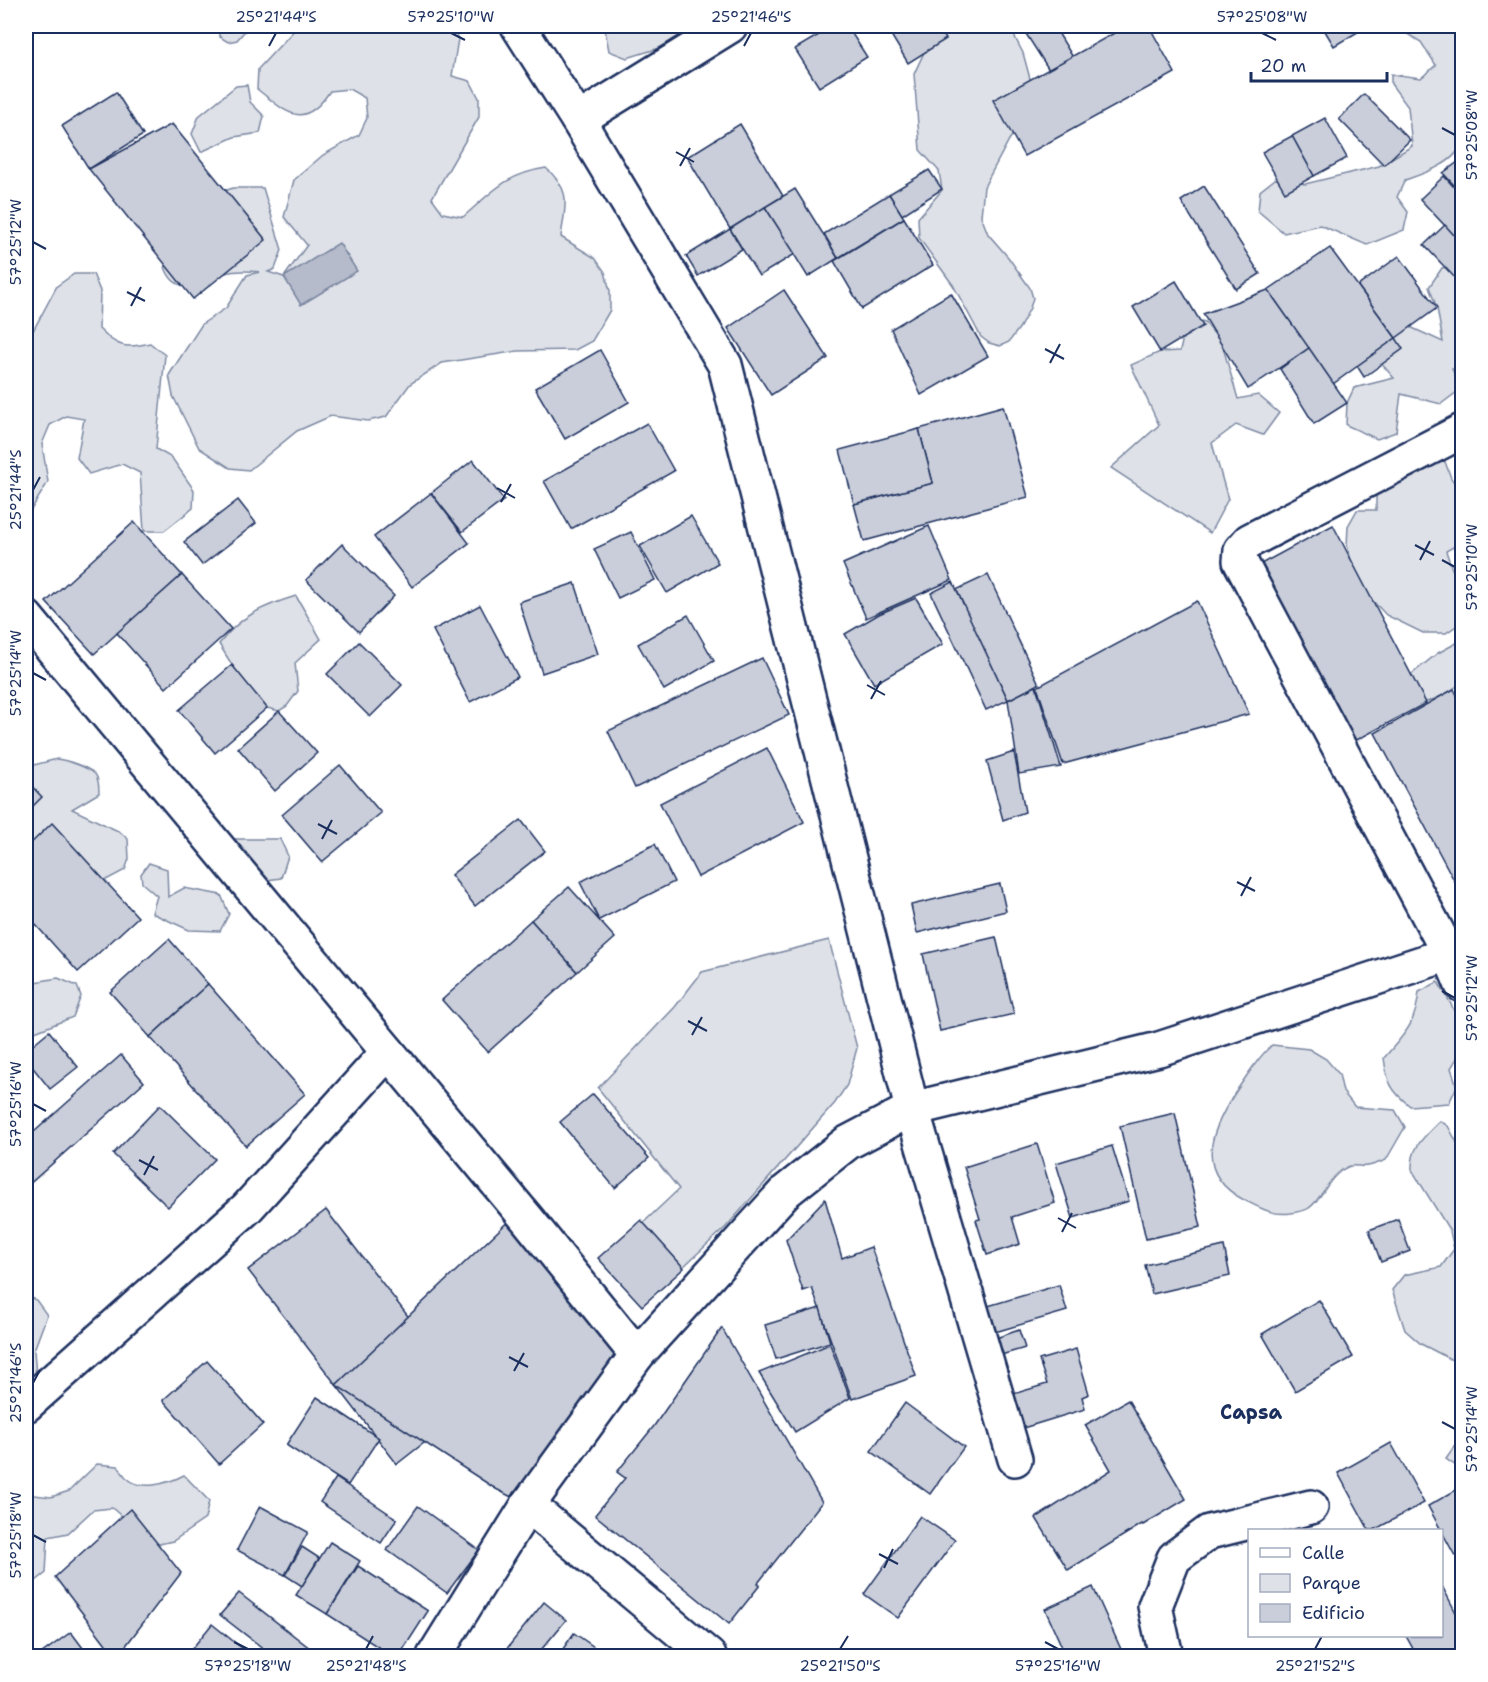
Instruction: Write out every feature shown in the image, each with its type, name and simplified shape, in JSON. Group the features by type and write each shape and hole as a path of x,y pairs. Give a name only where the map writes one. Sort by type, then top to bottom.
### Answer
{"street":[{"path":"518,26 578,120 725,365 912,1110 1015,1459"},
{"path":"578,120 730,26"},
{"path":"1462,431 1249,541 1241,550 1240,561 1456,951 1462,985"},
{"path":"26,617 637,1355"},
{"path":"434,1656 528,1505 637,1355 784,1192 847,1143 912,1110 1159,1049 1456,951"},
{"path":"26,1405 247,1208 388,1052"},
{"path":"528,1505 709,1656"},
{"path":"1166,1656 1155,1606 1174,1558 1209,1532 1311,1507"}],"green space":[{"path":"215,26 249,26 237,40 228,42 220,37"},
{"path":"298,26 451,26 458,39 452,76 470,81 479,98 479,117 432,198 443,213 463,217 500,185 520,175 546,168 564,192 565,207 561,237 595,258 605,272 610,291 610,310 592,341 575,350 518,351 442,363 410,384 386,417 368,421 331,416 297,431 249,470 230,468 199,448 173,396 169,375 202,324 226,308 247,275 260,272 230,272 200,283 184,285 176,283 165,267 172,247 203,198 233,188 263,188 282,250 275,269 268,272 284,277 307,245 284,217 294,180 323,155 359,135 367,118 365,98 349,89 330,91 311,111 294,114 277,105 257,89 258,69"},
{"path":"622,26 704,26 666,46 627,58 609,51 605,30"},
{"path":"943,26 1009,26 1023,53 1035,97 1027,115 1009,140 984,187 981,216 988,234 1030,288 1033,298 1020,327 1009,342 1000,346 989,343 981,337 953,285 919,238 918,218 942,190 939,171 920,150 914,74 927,46"},
{"path":"1394,26 1462,26 1459,38 1460,47 1462,47 1462,98 1457,108 1463,133 1459,149 1454,156 1439,166 1405,180 1397,197 1408,212 1404,230 1367,245 1320,225 1284,233 1258,211 1260,191 1275,179 1305,184 1379,166 1412,146 1408,107 1391,84 1391,74 1421,78 1436,65 1421,42"},
{"path":"247,85 250,102 264,116 260,133 234,137 201,152 192,134 199,116 236,86"},
{"path":"1462,264 1462,369 1452,369 1461,389 1441,404 1401,394 1396,432 1377,439 1346,425 1347,403 1354,388 1394,378 1372,353 1397,321 1443,342 1437,308 1429,287 1442,268"},
{"path":"74,274 93,274 100,291 99,329 105,335 122,345 134,346 150,343 165,355 156,449 172,458 194,490 193,508 164,531 144,531 140,473 122,464 89,474 77,458 84,419 66,416 50,425 42,444 48,482 26,516 26,344 57,286"},
{"path":"1196,320 1205,322 1222,344 1238,399 1258,395 1279,413 1263,435 1236,425 1212,443 1228,499 1210,533 1111,468 1159,425 1131,365 1160,352 1180,351 1186,324"},
{"path":"1444,459 1451,478 1462,493 1462,542 1446,551 1452,569 1462,583 1462,622 1446,633 1423,633 1386,615 1372,600 1352,564 1347,545 1348,526 1357,510 1376,510 1376,492"},
{"path":"296,596 321,639 295,663 298,691 287,706 279,711 263,707 255,702 219,644 235,626 253,613"},
{"path":"1462,640 1462,682 1436,698 1407,707 1408,677 1438,653"},
{"path":"57,759 77,764 95,774 99,793 72,809 120,832 128,839 129,859 125,870 40,915 32,923 26,957 26,910 39,884 37,854 26,834 26,767"},
{"path":"232,839 280,839 288,856 281,878 253,882 221,854"},
{"path":"149,863 167,869 168,897 184,888 221,895 229,914 220,931 189,930 152,913 157,896 142,883 141,874"},
{"path":"829,940 857,1048 847,1085 835,1103 726,1227 683,1267 643,1223 679,1189 598,1088 675,1007 702,972"},
{"path":"58,978 77,986 81,996 73,1017 35,1032 26,1002 29,983"},
{"path":"1438,982 1456,1015 1462,1034 1460,1052 1451,1068 1457,1086 1449,1103 1410,1106 1398,1096 1391,1085 1384,1058 1412,1021 1419,992"},
{"path":"1272,1045 1309,1049 1326,1059 1339,1074 1343,1092 1355,1107 1395,1110 1405,1127 1386,1160 1370,1166 1350,1166 1343,1169 1331,1180 1309,1208 1284,1214 1261,1208 1227,1188 1217,1175 1212,1161 1212,1146 1222,1114 1252,1068"},
{"path":"1440,1121 1448,1126 1462,1152 1462,1365 1421,1344 1405,1330 1392,1290 1404,1275 1441,1267 1454,1249 1450,1231 1412,1170 1416,1148"},
{"path":"26,1296 36,1300 47,1315 34,1350 37,1389 26,1400"},
{"path":"1462,1436 1462,1470 1446,1459"},
{"path":"97,1464 118,1466 127,1478 140,1485 155,1485 184,1475 209,1501 205,1519 173,1541 155,1545 112,1508 93,1510 68,1533 48,1537 46,1573 32,1584 26,1579 26,1494 51,1497 69,1491"}],"water":[{"path":"339,243 357,271 301,305 284,277"}],"building":[{"path":"834,26 847,26 867,57 819,87 795,49"},
{"path":"885,26 908,26 891,35"},
{"path":"908,26 937,26 946,39 908,63 891,35"},
{"path":"1021,26 1054,26 1074,59 1051,73"},
{"path":"1127,26 1149,26 1175,73 1024,156 993,100"},
{"path":"1322,26 1368,26 1334,46"},
{"path":"116,92 143,135 89,169 62,126"},
{"path":"1364,94 1410,140 1384,165 1339,119"},
{"path":"1325,118 1347,158 1314,176 1292,136"},
{"path":"172,124 266,240 193,299 89,169"},
{"path":"740,124 783,196 730,229 687,157"},
{"path":"1292,136 1314,176 1285,192 1262,152"},
{"path":"1462,159 1462,194 1443,173"},
{"path":"929,170 942,189 902,215 889,194"},
{"path":"1444,176 1462,196 1462,244 1420,199"},
{"path":"1204,186 1260,274 1236,289 1181,201"},
{"path":"795,189 838,258 808,277 765,207"},
{"path":"889,194 904,218 838,258 824,234"},
{"path":"765,207 795,254 759,276 730,229"},
{"path":"904,218 933,265 862,309 834,261"},
{"path":"1445,225 1462,244 1462,273 1456,279 1424,245"},
{"path":"730,229 742,249 698,276 686,256"},
{"path":"1330,248 1396,338 1333,384 1268,290"},
{"path":"1399,256 1437,308 1396,338 1358,286"},
{"path":"1176,281 1203,326 1160,352 1133,307"},
{"path":"784,290 828,358 771,395 728,328"},
{"path":"1268,290 1309,348 1248,389 1203,314"},
{"path":"951,293 988,356 921,395 891,329"},
{"path":"1396,338 1403,349 1364,377 1357,366"},
{"path":"1309,348 1347,403 1314,424 1280,369"},
{"path":"600,350 629,402 565,439 535,388"},
{"path":"1003,406 1028,497 864,541 854,504 933,483 919,429"},
{"path":"647,423 674,471 571,529 544,481"},
{"path":"919,429 933,483 854,504 840,450"},
{"path":"473,460 504,500 462,532 431,493"},
{"path":"431,493 469,543 412,587 374,537"},
{"path":"238,500 256,523 202,565 184,542"},
{"path":"691,516 718,563 667,593 640,546"},
{"path":"134,522 182,575 94,654 46,602"},
{"path":"1333,525 1426,703 1353,742 1259,565"},
{"path":"929,526 952,580 866,618 843,564"},
{"path":"631,532 655,580 618,598 594,549"},
{"path":"342,544 394,596 359,632 306,580"},
{"path":"182,575 231,629 166,688 117,633"},
{"path":"988,575 1039,684 1008,700 956,590"},
{"path":"953,582 1008,700 986,710 931,593"},
{"path":"575,583 598,654 542,673 519,602"},
{"path":"916,598 943,644 874,684 845,634 879,614"},
{"path":"1197,601 1249,714 1063,764 1037,687"},
{"path":"480,605 518,677 470,702 433,630"},
{"path":"688,615 714,661 664,690 638,644"},
{"path":"359,642 402,685 370,717 327,674"},
{"path":"762,658 789,715 635,788 608,731"},
{"path":"232,665 267,708 215,753 179,710"},
{"path":"1036,686 1061,767 1019,774 1008,700"},
{"path":"1454,689 1462,705 1462,878 1455,882 1375,733"},
{"path":"279,711 317,753 275,791 238,748"},
{"path":"767,748 804,822 698,877 660,803"},
{"path":"1014,752 1025,812 1003,820 987,761"},
{"path":"340,765 381,813 322,862 282,815"},
{"path":"26,780 42,797 26,813"},
{"path":"521,820 545,851 475,906 451,875"},
{"path":"52,823 138,917 78,972 26,914 26,848"},
{"path":"655,844 674,882 599,920 580,882"},
{"path":"1000,884 1006,911 917,933 911,905"},
{"path":"569,887 615,938 577,972 531,920"},
{"path":"531,920 577,972 488,1052 442,1000"},
{"path":"996,937 1014,1014 940,1031 923,954"},
{"path":"169,939 208,984 150,1037 110,992"},
{"path":"208,984 305,1094 246,1146 150,1037"},
{"path":"49,1031 78,1067 50,1089 26,1059 26,1050"},
{"path":"121,1055 144,1082 26,1187 26,1139"},
{"path":"593,1094 649,1158 615,1188 560,1122"},
{"path":"160,1105 215,1159 168,1207 113,1154"},
{"path":"1175,1113 1201,1227 1146,1239 1120,1126"},
{"path":"1037,1144 1055,1203 1012,1217 1020,1244 987,1255 976,1220 980,1219 964,1167"},
{"path":"1112,1146 1129,1201 1073,1218 1056,1163"},
{"path":"825,1199 842,1258 871,1247 916,1376 852,1399 812,1288 803,1291 786,1240"},
{"path":"326,1210 475,1403 397,1464 248,1270"},
{"path":"517,1213 628,1350 519,1501 496,1489 336,1385"},
{"path":"1398,1219 1410,1251 1381,1262 1369,1230"},
{"path":"641,1220 684,1268 642,1306 598,1258"},
{"path":"1224,1246 1230,1276 1152,1294 1145,1265"},
{"path":"1059,1285 1067,1311 995,1332 988,1306"},
{"path":"1319,1300 1353,1357 1295,1391 1262,1334"},
{"path":"820,1308 830,1342 776,1359 765,1325"},
{"path":"722,1328 822,1502 729,1624 595,1515 625,1478 617,1472 654,1426"},
{"path":"1019,1330 1025,1348 1001,1355 996,1338"},
{"path":"830,1344 850,1398 795,1432 759,1373"},
{"path":"1076,1349 1089,1394 1082,1397 1085,1409 1010,1432 1000,1398 1047,1384 1039,1360"},
{"path":"207,1361 263,1424 219,1464 163,1400"},
{"path":"317,1397 379,1438 348,1485 286,1445"},
{"path":"1128,1400 1186,1499 1068,1570 1036,1518 1111,1470 1085,1425"},
{"path":"905,1403 964,1447 930,1494 871,1451"},
{"path":"1391,1443 1424,1503 1376,1529 1368,1529 1338,1473"},
{"path":"336,1478 397,1519 381,1543 320,1502"},
{"path":"1456,1490 1462,1502 1462,1551 1455,1556 1443,1534 1443,1529 1440,1529 1428,1506"},
{"path":"260,1506 308,1532 285,1575 237,1550"},
{"path":"418,1506 479,1550 447,1593 387,1550"},
{"path":"130,1509 181,1573 118,1656 115,1656 55,1577"},
{"path":"920,1516 955,1540 898,1618 864,1594"},
{"path":"330,1542 360,1561 327,1614 296,1595"},
{"path":"302,1547 319,1558 302,1586 285,1575"},
{"path":"358,1566 428,1611 399,1656 392,1656 327,1614"},
{"path":"1093,1587 1124,1656 1066,1656 1045,1609"},
{"path":"1443,1588 1462,1624 1462,1656 1417,1656 1407,1637 1443,1637"},
{"path":"239,1593 315,1652 311,1656 273,1656 220,1615"},
{"path":"544,1602 566,1620 536,1656 501,1656"},
{"path":"212,1624 248,1653 245,1656 186,1656"},
{"path":"71,1632 89,1656 38,1656"},
{"path":"574,1633 607,1656 558,1656"}],"district":[{"name":"Capsa","path":"1251,1412"}]}
